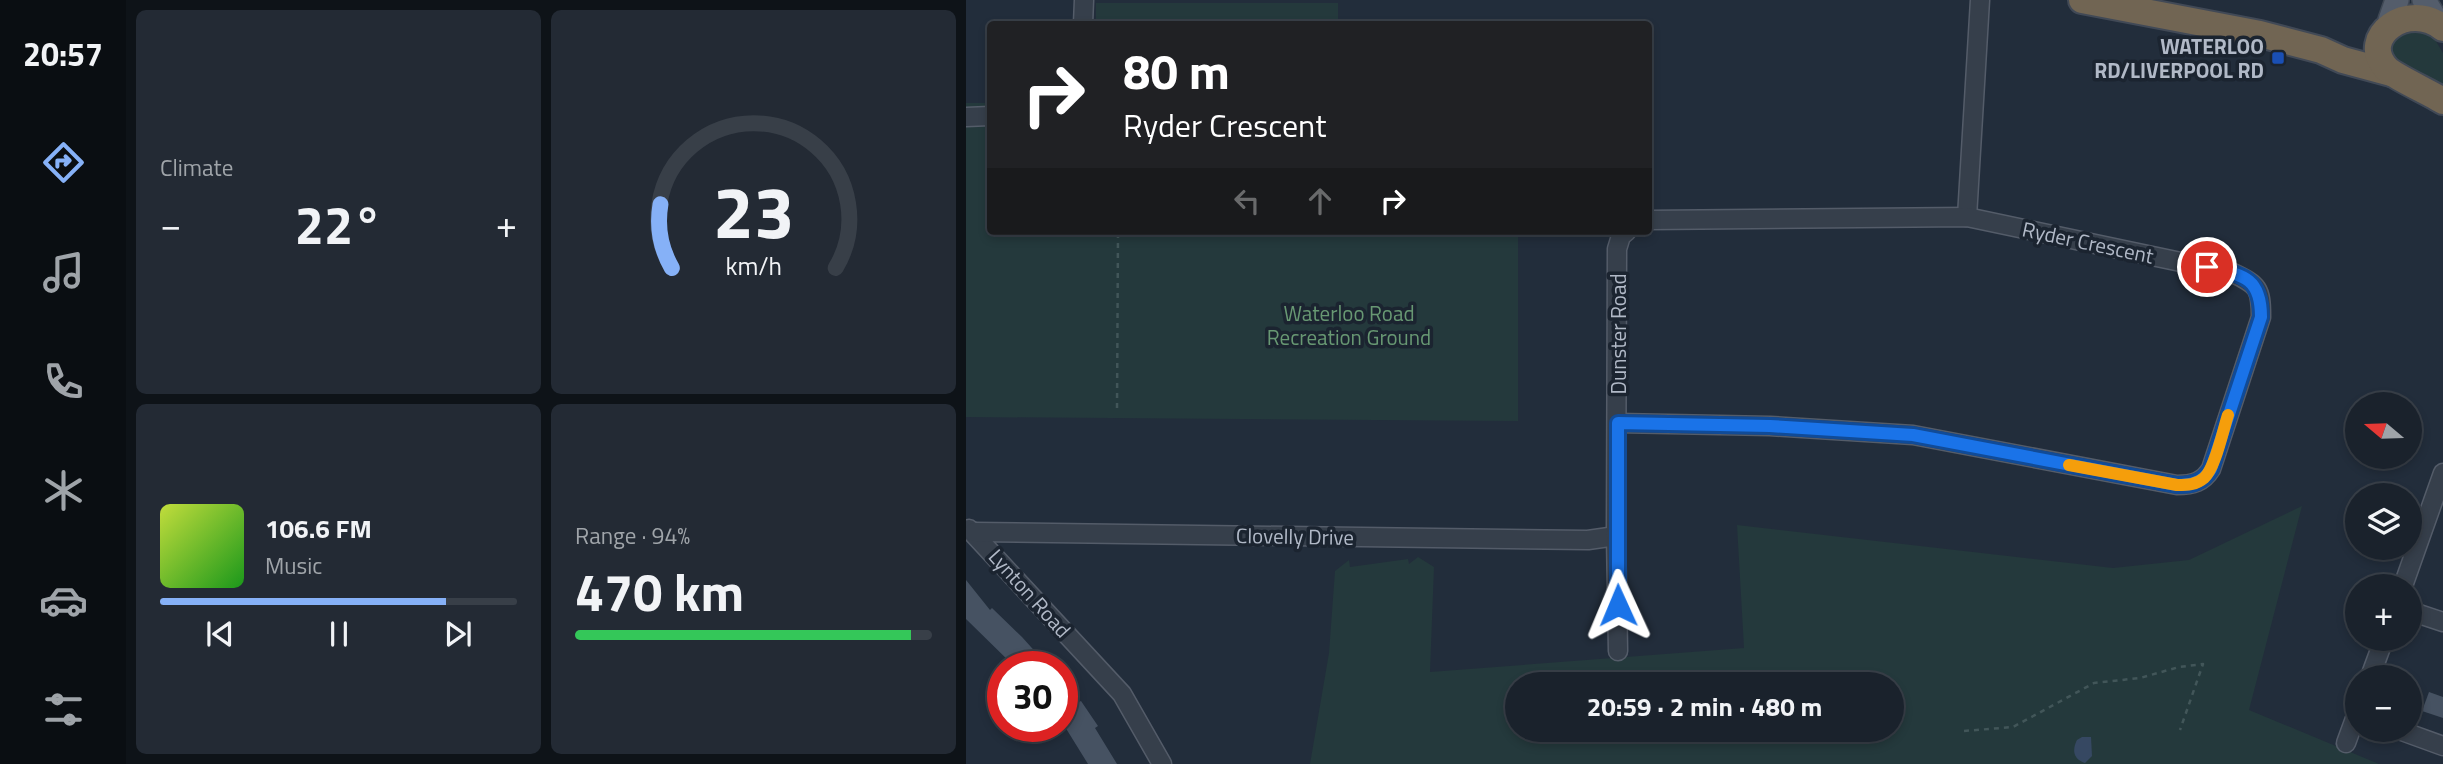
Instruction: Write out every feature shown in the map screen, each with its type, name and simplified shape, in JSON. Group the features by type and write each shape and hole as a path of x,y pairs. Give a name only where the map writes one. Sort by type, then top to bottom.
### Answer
{"highway":[{"path":"2082,0 2260,34 2320,50 2343,60 2391,73 2442,99"},
{"path":"2320,50 2365,41 2389,17 2398,14 2408,11 2434,15"},
{"path":"2389,17 2379,52 2385,68 2391,73"}],"street":[{"path":"1083,21 1084,0"},
{"path":"1652,220 1967,217 1980,0"},
{"path":"966,117 987,117"},
{"name":"Ryder Crescent","path":"1618,423 1770,426 1913,435 2177,485 2192,485 2205,478 2211,469 2261,317 2261,299 2254,283 2234,273 1967,217"},
{"name":"Dunster Road","path":"1618,650 1617,249 1622,235"},
{"path":"2407,574 2443,473"},
{"name":"Clovelly Drive","path":"970,530 1588,540 1616,536"},
{"name":"Lynton Road","path":"970,530 1122,694 1162,764"},
{"path":"2422,615 2443,622"},
{"path":"2422,738 2443,746"}],"path":[{"path":"1117,408 1118,235"},
{"path":"1964,731 2013,727 2094,683 2140,678 2179,667 2203,664 2180,730"}],"green space":[{"path":"1096,3 1338,3 1338,21 1096,21"},
{"path":"2408,25 2431,33 2443,53 2443,87 2390,57 2391,44"},
{"name":"Waterloo Road Recreation Ground","path":"966,103 987,103 987,235 1518,235 1518,421 966,417"},
{"path":"2302,506 2249,710 2379,764 1310,764 1329,653 1335,571 1349,560 1350,567 1408,559 1409,564 1418,557 1434,567 1430,672 1744,648 1737,525 2113,568 2189,560"}],"water":[{"path":"2091,737 2092,756 2085,763 2076,757 2074,751 2077,740"}],"building":[{"path":"966,580 990,610 992,608 1035,651 999,651 966,619"},
{"path":"2429,692 2443,697 2443,718 2422,711"},
{"path":"1078,701 1081,701 1098,726 1095,728 1117,764 1088,764 1074,742 1078,742"}],"slow traffic":[{"path":"2069,465 2177,485 2192,485 2205,478 2211,469 2228,415"}],"place":[{"name":"WATERLOO RD/LIVERPOOL RD","path":"2278,58"}],"route":[{"path":"1618,605 1618,423 1770,426 1913,435 2177,485 2192,485 2205,478 2211,469 2261,317 2261,299 2254,283 2234,273 2207,267"}]}
